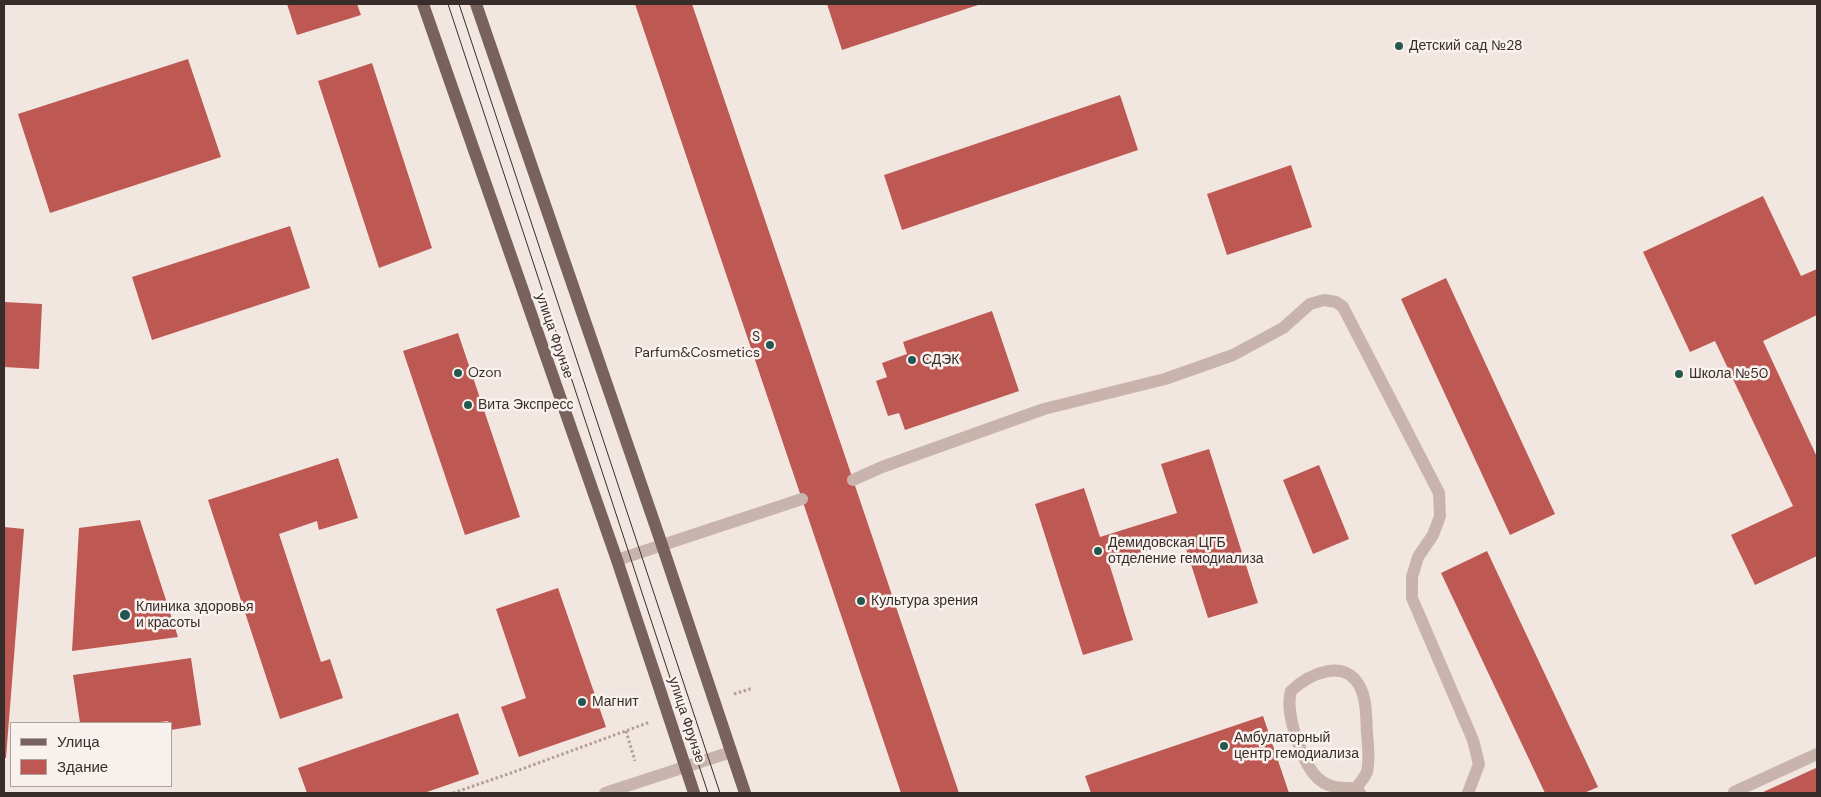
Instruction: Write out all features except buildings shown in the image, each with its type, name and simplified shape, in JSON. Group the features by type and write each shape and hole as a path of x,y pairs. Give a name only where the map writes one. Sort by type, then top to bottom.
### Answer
{"main road":[{"name":"улица Фрунзе","path":"423,4 617,560 694,793"},
{"path":"476,4 715,700 745,793"}],"street":[{"path":"853,480 882,466 1044,409 1165,379 1224,358 1282,328 1310,304 1324,300 1336,302 1343,308 1439,493 1440,516 1433,535 1418,557 1412,578 1412,598 1473,740 1479,764 1468,793"},
{"path":"617,560 802,499"},
{"path":"1340,670 1351,676 1360,687 1366,709 1369,759 1367,774 1358,790 1337,788 1321,781 1310,771 1292,721 1289,709 1291,691 1302,681 1323,672 1340,670"},
{"path":"605,793 732,752"},
{"path":"1734,792 1817,754"}],"path":[{"path":"715,700 753,688"},
{"path":"453,793 669,716"}],"tram line":[{"path":"448,4 708,793"},
{"path":"459,4 720,793"}],"place":[{"name":"Детский сад №28","path":"1399,46"},
{"name":"S Parfum&Cosmetics","path":"770,345"},
{"name":"СДЭК","path":"912,360"},
{"name":"Ozon","path":"458,373"},
{"name":"Школа №50","path":"1679,374"},
{"name":"Вита Экспресс","path":"468,405"},
{"name":"Демидовская ЦГБ отделение гемодиализа","path":"1098,551"},
{"name":"Культура зрения","path":"861,601"},
{"name":"Клиника здоровья и красоты","path":"125,615"},
{"name":"Магнит","path":"582,702"},
{"name":"Амбулаторный центр гемодиализа","path":"1224,746"}]}
